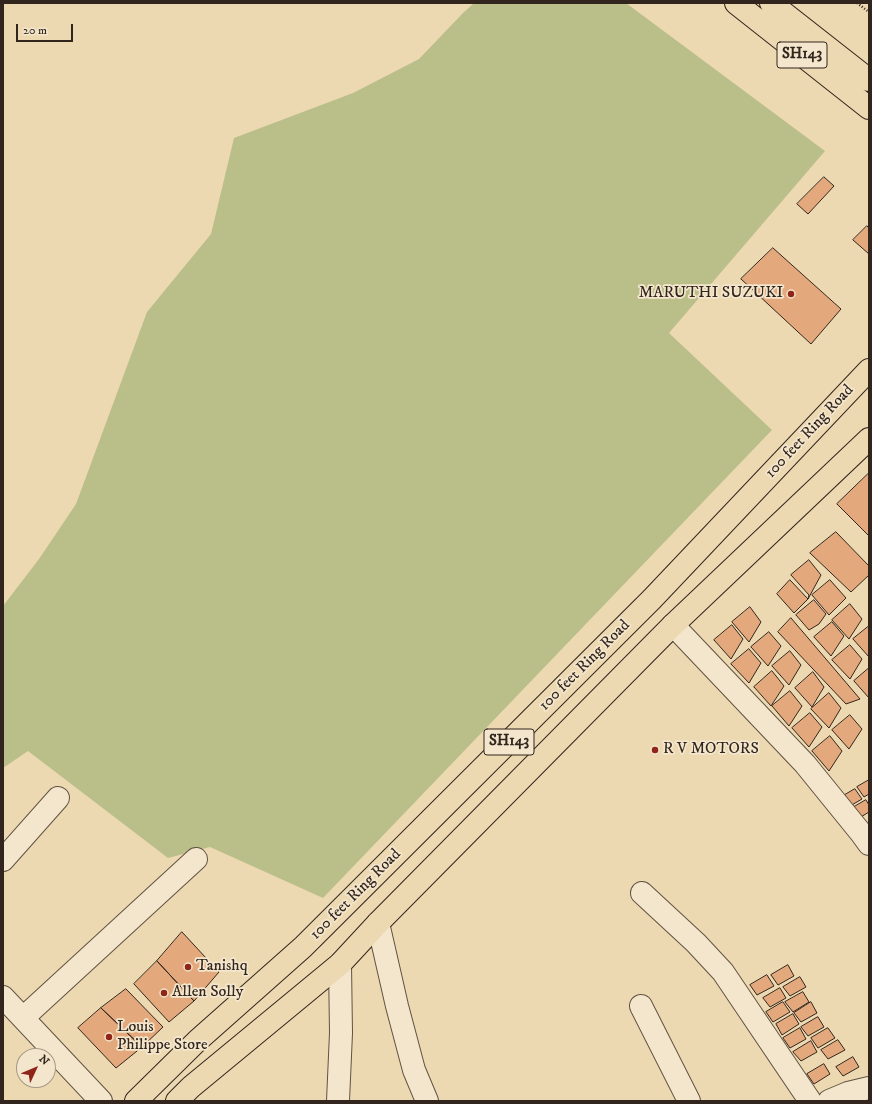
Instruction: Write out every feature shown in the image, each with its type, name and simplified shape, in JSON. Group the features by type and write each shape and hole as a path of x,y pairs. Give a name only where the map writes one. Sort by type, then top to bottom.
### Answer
{"main road":[{"name":"SH143","path":"736,3 869,108"},
{"name":"SH143","path":"771,3 869,80"},
{"name":"100 feet Ring Road","path":"136,1101 197,1041 315,936 652,599 869,370"},
{"name":"SH143","path":"177,1101 191,1087 340,964 378,923 673,625 869,439"}],"street":[{"path":"673,625 806,764 869,844"},
{"path":"3,860 58,798"},
{"path":"23,1018 196,859"},
{"path":"642,893 696,943 723,972 810,1101"},
{"path":"378,923 397,1006 414,1070 427,1101"},
{"path":"338,1101 341,1033 340,964"},
{"path":"3,997 101,1101"},
{"path":"641,1006 689,1101"},
{"path":"829,1101 848,1093 869,1088"}],"path":[{"path":"857,3 869,12"}],"green space":[{"path":"474,3 626,3 825,151 669,333 772,430 323,898 210,847 168,858 28,751 3,768 3,606 39,559 76,504 147,312 211,234 234,138 353,93 419,59"}],"building":[{"path":"824,177 834,186 808,214 797,204"},
{"path":"867,226 869,228 869,254 853,240"},
{"name":"MARUTHI SUZUKI","path":"773,248 841,309 811,344 741,279"},
{"path":"869,473 869,536 837,504"},
{"path":"836,532 869,566 869,575 851,592 810,553"},
{"path":"809,560 821,575 808,599 809,595 791,575"},
{"path":"790,580 808,599 794,613 777,594"},
{"path":"830,580 846,598 829,615 812,595"},
{"path":"814,600 826,614 819,624 809,630 796,615"},
{"path":"850,604 862,619 849,639 832,620"},
{"path":"750,607 761,622 749,642 732,622"},
{"path":"791,618 860,699 846,704 778,632"},
{"path":"832,622 844,636 831,656 814,637"},
{"path":"732,625 743,639 731,659 714,640"},
{"path":"869,626 869,657 853,639"},
{"path":"769,632 781,646 768,666 751,647"},
{"path":"850,645 862,659 850,679 832,660"},
{"path":"749,649 761,663 749,683 731,664"},
{"path":"790,651 801,665 789,685 772,666"},
{"path":"869,668 869,698 854,681"},
{"path":"772,671 784,686 771,706 754,687"},
{"path":"813,672 824,687 812,707 795,688"},
{"path":"790,691 802,706 789,726 772,706"},
{"path":"829,693 841,708 829,728 811,709"},
{"path":"810,713 822,727 809,747 792,728"},
{"path":"850,715 862,729 849,749 832,730"},
{"path":"830,736 842,751 829,771 812,751"},
{"path":"869,780 869,794 864,797 857,787"},
{"path":"855,789 862,799 845,809 838,799"},
{"path":"866,800 869,805 869,812 856,820 849,810"},
{"name":"Tanishq","path":"182,932 219,972 194,1001 157,961"},
{"name":"Allen Solly","path":"157,961 194,1001 169,1022 134,984"},
{"path":"788,965 794,976 778,985 771,975"},
{"path":"767,975 774,986 757,995 750,985"},
{"path":"800,977 806,987 790,996 783,987"},
{"path":"780,988 786,998 770,1007 763,998"},
{"path":"126,989 163,1027 142,1047 101,1008"},
{"path":"803,992 809,1002 793,1012 785,1002"},
{"path":"783,1002 790,1012 773,1022 766,1012"},
{"path":"811,1002 817,1013 801,1022 794,1013"},
{"name":"Louis Philippe Store","path":"101,1008 142,1047 116,1068 78,1028"},
{"path":"793,1014 799,1024 782,1035 776,1024"},
{"path":"818,1017 824,1027 808,1036 801,1027"},
{"path":"800,1028 806,1039 790,1048 783,1038"},
{"path":"828,1028 835,1038 818,1048 811,1038"},
{"path":"838,1040 845,1050 828,1059 821,1050"},
{"path":"811,1041 817,1052 801,1061 793,1052"},
{"path":"853,1057 859,1067 843,1076 836,1067"},
{"path":"824,1064 830,1074 814,1084 807,1074"}],"place":[{"name":"MARUTHI SUZUKI","path":"791,294"},
{"name":"R V MOTORS","path":"655,750"},
{"name":"Tanishq","path":"188,967"},
{"name":"Allen Solly","path":"164,993"},
{"name":"Louis Philippe Store","path":"109,1037"}]}
